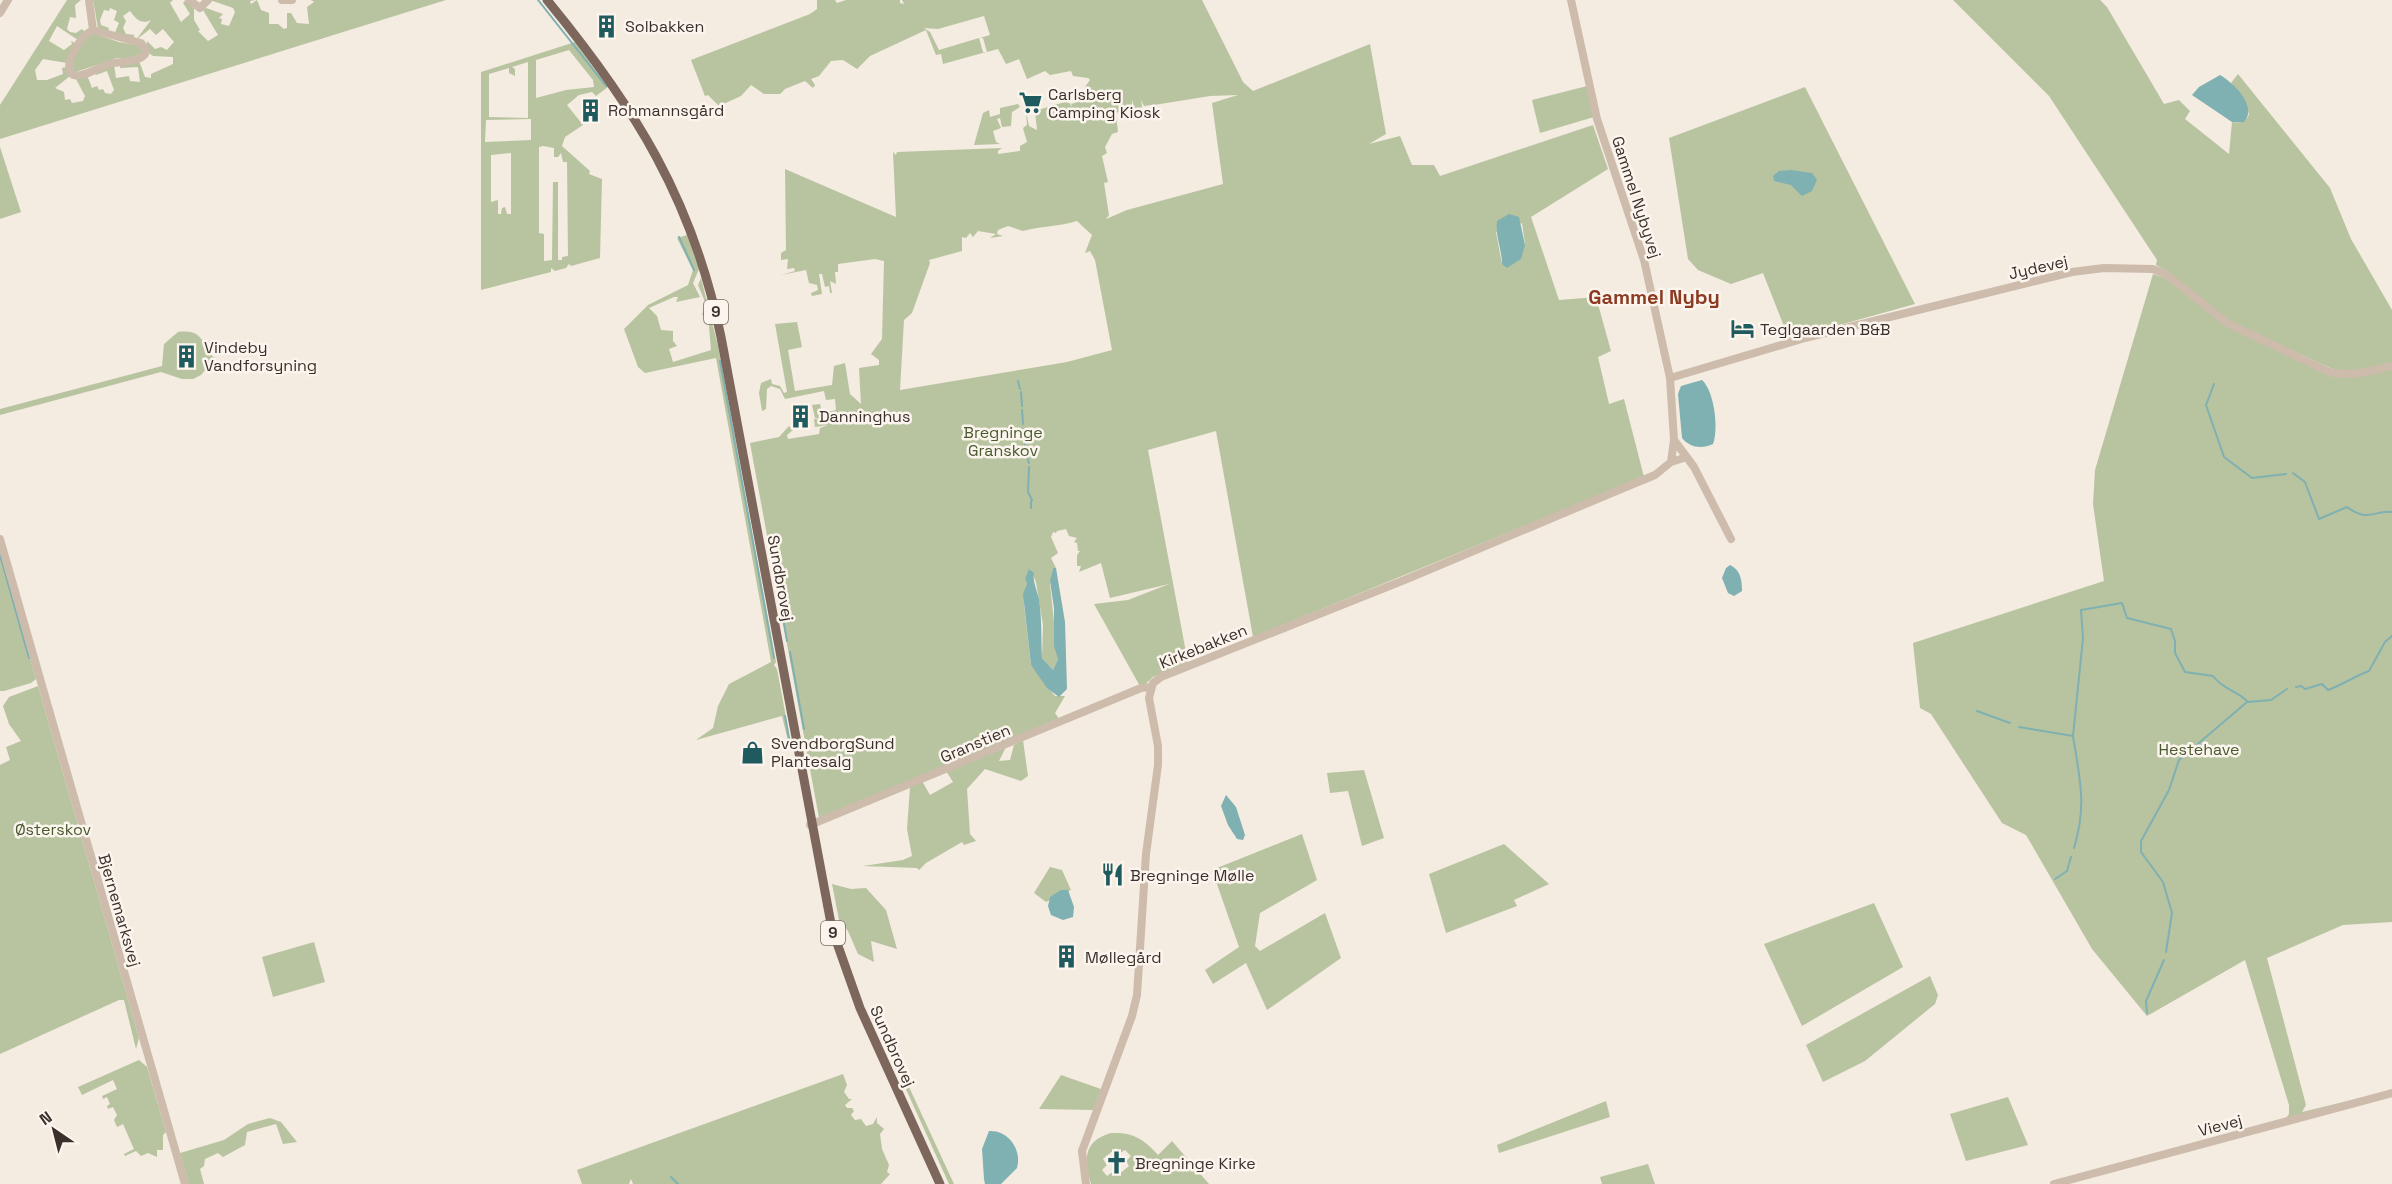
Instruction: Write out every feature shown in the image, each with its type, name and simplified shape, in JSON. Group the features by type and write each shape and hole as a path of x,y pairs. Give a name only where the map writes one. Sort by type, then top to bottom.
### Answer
{"main road":[{"name":"Sundbrovej","path":"547,0 607,76 654,149 675,191 705,273 723,346 831,929 843,965 903,1106 940,1184"}],"street":[{"path":"0,13 8,0"},
{"path":"89,0 93,30"},
{"path":"189,0 200,8 208,0"},
{"path":"282,0 292,0"},
{"name":"Gammel Nybyvej","path":"1571,0 1598,118 1644,260 1670,378 1674,440 1671,462"},
{"path":"93,30 141,43 145,48 145,54 139,59 113,63 78,76 73,75 69,70 69,63 83,36 93,30"},
{"name":"Jydevej","path":"1670,378 1828,332 2072,272 2104,268 2153,269 2160,272 2227,323 2329,372 2344,375 2360,374 2392,366"},
{"path":"1674,440 1687,457 1731,539"},
{"path":"1671,462 1687,457"},
{"name":"Kirkebakken","path":"1086,1184 1082,1150 1132,1016 1137,994 1146,854 1158,765 1150,687 1161,677 1407,579 1626,487 1655,474 1671,462"},
{"name":"Bjernemarksvej","path":"0,539 185,1184"},
{"name":"Granstien","path":"810,825 1141,688 1150,687"},
{"name":"Vievej","path":"2054,1184 2392,1093"}],"green space":[{"path":"67,0 81,0 75,5 76,18 70,17 67,29 76,33 82,29 85,32 78,40 57,26 49,41 64,50 72,44 71,41 77,44 67,63 43,59 35,70 37,80 47,80 63,74 62,68 66,67 70,76 55,88 64,92 65,100 70,99 72,103 83,101 85,96 76,79 87,75 92,88 97,86 99,90 103,89 105,93 111,94 114,90 107,71 96,75 94,72 114,65 116,78 129,76 130,81 140,82 138,67 120,68 120,65 139,61 145,77 151,78 151,74 173,64 173,57 153,56 147,52 147,41 155,49 161,47 167,50 174,42 163,29 156,35 150,29 136,40 151,20 144,22 139,20 130,11 123,16 126,21 123,28 126,34 135,35 131,39 114,35 119,23 114,20 117,11 110,8 109,11 104,10 100,20 101,25 109,28 108,32 98,28 93,0 173,0 170,3 181,22 190,14 183,3 186,0 194,9 194,20 200,30 198,31 208,41 218,35 203,10 206,8 223,14 219,18 222,19 221,24 229,26 235,12 233,8 210,0 256,0 250,1 251,4 257,0 261,10 269,13 269,24 278,24 284,29 287,28 287,13 291,13 297,23 309,24 307,7 314,2 311,0 446,0 0,139 0,105"},
{"name":"Bregninge Granskov","path":"817,0 835,0 837,3 846,0 900,0 900,3 904,4 902,0 1202,0 1243,82 1253,91 1370,44 1386,134 1369,144 1400,136 1412,165 1434,165 1440,176 1593,125 1608,169 1531,217 1559,300 1596,297 1611,351 1598,357 1609,404 1624,399 1644,477 1253,637 1216,431 1148,450 1188,663 1153,677 1141,688 1094,604 1128,600 1169,584 1110,598 1101,563 1079,572 1081,566 1077,566 1077,555 1080,551 1078,551 1077,543 1074,542 1077,538 1069,536 1066,529 1053,532 1051,537 1058,553 1051,558 1056,568 1053,568 1050,584 1058,659 1053,670 1042,658 1043,625 1036,582 1030,569 1025,579 1027,584 1024,605 1031,665 1055,696 1065,696 1055,713 1060,720 819,818 750,443 779,437 789,426 793,430 787,435 788,439 819,434 820,428 828,425 815,427 814,419 819,419 819,424 823,423 822,419 815,418 812,405 820,404 822,413 836,410 835,399 826,400 824,391 785,399 780,389 771,386 767,389 766,409 762,411 759,393 761,383 771,379 772,384 780,386 784,393 787,392 775,324 797,322 802,347 788,350 795,391 832,385 834,366 845,363 850,394 861,404 859,368 879,365 879,360 871,354 882,339 884,261 875,259 838,264 838,272 835,272 836,284 830,281 832,293 830,293 829,286 825,287 822,274 819,274 822,294 812,296 811,293 818,290 817,285 809,283 806,270 781,275 795,271 794,268 787,269 788,259 781,260 781,253 786,250 785,169 896,217 893,152 896,155 897,152 1002,148 998,154 1020,151 1020,146 1027,142 1023,128 1027,125 1026,112 1029,126 1037,130 1035,111 1068,101 1072,107 1074,100 1086,97 1085,87 1090,80 1073,76 1071,71 1050,75 1045,71 1027,79 1019,59 1006,64 998,49 987,52 983,38 980,38 990,35 984,16 938,29 924,28 930,32 939,50 979,38 983,52 986,52 943,64 941,54 936,55 926,30 870,56 857,69 843,60 831,61 819,76 811,79 815,85 813,88 805,81 785,89 780,94 764,94 751,85 741,96 719,106 708,95 705,96 691,60 810,14 817,9","holes":["1238,95 1212,103 1223,184 1127,210 1106,219 1109,215 1104,183 1108,182 1102,156 1107,153 1105,147 1112,134 1118,132 1116,115 1108,114 1132,110 1132,100 1135,110 1142,107 1141,100 1144,106 1151,105 1152,108 1154,105 1210,96","1077,221 1092,235 1085,253 1090,251 1095,260 1112,350 1067,362 900,390 904,320 912,313 930,263 929,260 962,251 962,237 966,238 970,233 973,237 978,231 996,234 990,238 1003,236 997,234 998,230 1008,226 1023,231","1522,223 1525,244 1502,264 1496,232"]},
{"path":"1953,0 2100,0 2107,7 2164,104 2179,100 2190,111 2185,119 2229,154 2232,122 2242,121 2249,114 2243,98 2231,83 2238,74 2330,188 2351,239 2392,310 2392,363 2353,370 2330,368 2227,320 2168,272 2156,265 2157,260 2049,96"},
{"path":"92,33 141,46 143,53 129,58 117,58 73,73 77,51"},
{"path":"575,42 608,87 596,96 592,92 579,95 567,105 583,125 565,137 562,146 590,171 589,174 602,179 600,258 571,266 569,264 566,268 555,271 551,268 551,272 481,290 481,72","holes":["569,50 593,80 594,87 566,90 536,98 536,60","528,62 528,118 489,117 489,74 509,68 509,73 515,76 515,69 512,67","531,119 531,140 485,142 486,120","543,146 554,148 554,157 558,157 561,153 563,162 567,162 568,256 558,260 558,182 553,182 552,260 544,261 544,234 539,233 539,147","511,153 511,214 507,214 505,207 502,208 501,214 498,214 498,200 491,202 491,155"]},
{"path":"1587,86 1594,117 1540,133 1532,100"},
{"path":"1805,87 1915,304 1789,339 1763,273 1731,284 1698,270 1688,259 1669,138"},
{"path":"1018,104 1020,107 1012,112 1011,126 1002,127 1000,118 997,119 1001,128 993,131 996,142 1000,144 974,145 983,113 989,110 990,117 1000,114 1000,108"},
{"path":"0,147 21,212 0,219"},
{"path":"687,235 699,269 693,283 700,297 676,302 678,297 674,297 649,308 657,316 661,330 673,331 673,341 677,346 669,349 673,362 711,350 708,315 702,315 706,304 698,285 701,278 718,346 776,662 774,665 777,669 791,744 789,745 782,716 696,740 713,728 718,706 729,684 771,662 716,358 645,373 638,367 624,329 648,305 688,285 693,270 677,238"},
{"name":"Hestehave","path":"2153,274 2165,278 2226,326 2334,377 2360,376 2392,369 2392,922 2343,925 2267,958 2306,1105 2302,1112 2381,1093 2286,1118 2289,1114 2289,1105 2245,960 2147,1016 2092,949 2026,835 2002,823 1931,714 1920,708 1913,643 2104,581 2093,504 2095,470"},
{"path":"178,332 194,333 199,336 215,358 201,375 193,379 182,379 161,372 0,415 0,409 162,366 164,344"},
{"path":"0,553 36,679 31,683 4,691 0,691"},
{"name":"Østerskov","path":"38,686 139,1038 136,1049 124,1000 119,1000 0,1054 0,765 10,760 6,747 21,741 9,724 3,706 9,697"},
{"path":"1023,740 1028,776 1021,781 985,769 967,789 970,834 976,841 964,845 962,842 926,863 919,870 917,868 863,866 903,860 912,856 907,829 910,787 922,781 930,795 953,782 946,771 1006,747 999,761 1010,760 1014,745"},
{"path":"1364,770 1384,838 1362,846 1348,791 1330,793 1327,773"},
{"path":"1302,834 1317,880 1260,913 1255,946 1260,951 1325,913 1341,958 1267,1010 1246,963 1213,984 1205,970 1239,947 1212,870"},
{"path":"1504,844 1549,884 1514,900 1517,906 1446,933 1429,874"},
{"path":"1050,867 1062,870 1071,890 1046,902 1034,893"},
{"path":"832,884 851,889 866,888 886,910 897,949 871,941 874,962 858,954 848,931 839,920"},
{"path":"1874,903 1903,967 1802,1026 1764,944"},
{"path":"314,942 325,982 273,997 262,957"},
{"path":"1930,976 1938,995 1935,1004 1865,1061 1823,1082 1806,1045"},
{"path":"877,1018 954,1184 949,1184 875,1021"},
{"path":"139,1060 147,1067 166,1132 163,1135 163,1150 157,1150 157,1157 148,1153 141,1156 136,1151 125,1156 124,1154 134,1149 123,1124 117,1127 114,1120 117,1115 113,1107 108,1109 107,1106 110,1104 107,1097 103,1099 102,1096 117,1089 113,1080 82,1095 78,1087"},
{"path":"843,1074 847,1085 844,1092 849,1099 852,1099 845,1105 854,1111 851,1115 855,1120 861,1119 866,1126 873,1124 877,1117 877,1123 884,1129 880,1134 882,1149 889,1165 887,1172 890,1174 881,1184 633,1184 631,1179 629,1184 582,1184 577,1170"},
{"path":"1061,1075 1101,1089 1093,1110 1039,1109"},
{"path":"2008,1097 2028,1145 1966,1161 1950,1114"},
{"path":"1606,1101 1610,1117 1499,1153 1497,1145"},
{"path":"270,1118 281,1122 297,1142 283,1144 276,1124 247,1132 245,1145 223,1157 218,1153 205,1159 204,1166 200,1169 204,1184 189,1184 180,1153 224,1140 248,1124"},
{"path":"1111,1133 1132,1135 1143,1141 1158,1155 1172,1141 1209,1184 1091,1184 1087,1167 1088,1152 1095,1141","holes":["1116,1148 1120,1153 1125,1150 1131,1156 1126,1161 1129,1166 1118,1175 1114,1171 1107,1176 1102,1170 1107,1165 1103,1159"]},
{"path":"1648,1164 1655,1184 1602,1184 1600,1177"}],"water":[{"path":"2220,75 2237,89 2246,103 2248,116 2244,122 2232,122 2192,95 2199,87"},
{"path":"1779,171 1812,173 1817,180 1812,191 1802,196 1791,185 1774,181 1773,176"},
{"path":"1509,214 1519,217 1525,245 1521,259 1507,268 1502,264 1497,221"},
{"path":"1702,380 1710,392 1715,428 1713,444 1705,447 1692,446 1682,438 1678,394 1681,386"},
{"path":"1730,565 1739,573 1742,583 1742,591 1734,596 1728,593 1722,578 1726,568"},
{"path":"1053,568 1056,568 1065,622 1067,689 1059,697 1047,688 1031,665 1023,594 1029,569 1034,573 1039,599 1042,658 1053,670 1058,659 1054,646 1054,608 1050,581"},
{"path":"1226,795 1236,807 1245,835 1243,840 1237,839 1228,825 1221,806"},
{"path":"1061,890 1068,890 1074,907 1073,917 1063,920 1051,915 1048,906 1050,897"},
{"path":"989,1131 1003,1134 1012,1142 1018,1154 1017,1168 1001,1184 985,1184 982,1149"}],"waterway":[{"path":"538,0 606,86"},
{"path":"679,237 694,270"},
{"path":"720,361 774,658"},
{"path":"1018,381 1020,389"},
{"path":"2214,384 2206,405 2224,457 2252,478 2286,474"},
{"path":"1021,392 1022,406"},
{"path":"1022,410 1023,424"},
{"path":"1022,429 1025,445"},
{"path":"1025,449 1029,463"},
{"path":"1029,467 1028,492 1032,500"},
{"path":"2293,473 2305,482 2319,519 2347,507 2354,512 2366,515 2392,512"},
{"path":"1031,501 1031,508"},
{"path":"0,555 29,658"},
{"path":"774,569 780,599"},
{"path":"2019,727 2073,736 2083,638 2081,610 2122,603 2127,618 2171,629 2175,641 2175,653 2185,672 2213,676 2248,702 2271,700 2287,689"},
{"path":"781,607 787,641"},
{"path":"2296,687 2301,686 2305,689 2322,684 2328,690 2369,671 2385,642 2392,636"},
{"path":"790,652 804,729"},
{"path":"2166,952 2172,913 2163,882 2141,852 2141,841 2169,790 2179,760 2247,702"},
{"path":"1977,711 2010,723"},
{"path":"785,716 790,744"},
{"path":"2073,736 2081,792 2080,819 2074,848"},
{"path":"2055,879 2067,871 2071,857"},
{"path":"2147,1013 2146,1001 2164,960"},
{"path":"671,1177 678,1184"}],"place":[{"name":"Solbakken","path":"607,26"},
{"name":"Carlsberg Camping Kiosk","path":"1030,103"},
{"name":"Rohmannsgård","path":"590,110"},
{"name":"Teglgaarden B&B","path":"1742,329"},
{"name":"Vindeby Vandforsyning","path":"186,356"},
{"name":"Danninghus","path":"801,416"},
{"name":"SvendborgSund Plantesalg","path":"753,752"},
{"name":"Bregninge Mølle","path":"1112,875"},
{"name":"Møllegård","path":"1067,957"},
{"name":"Bregninge Kirke","path":"1117,1163"}],"district":[{"name":"Gammel Nyby","path":"1654,297"}]}
